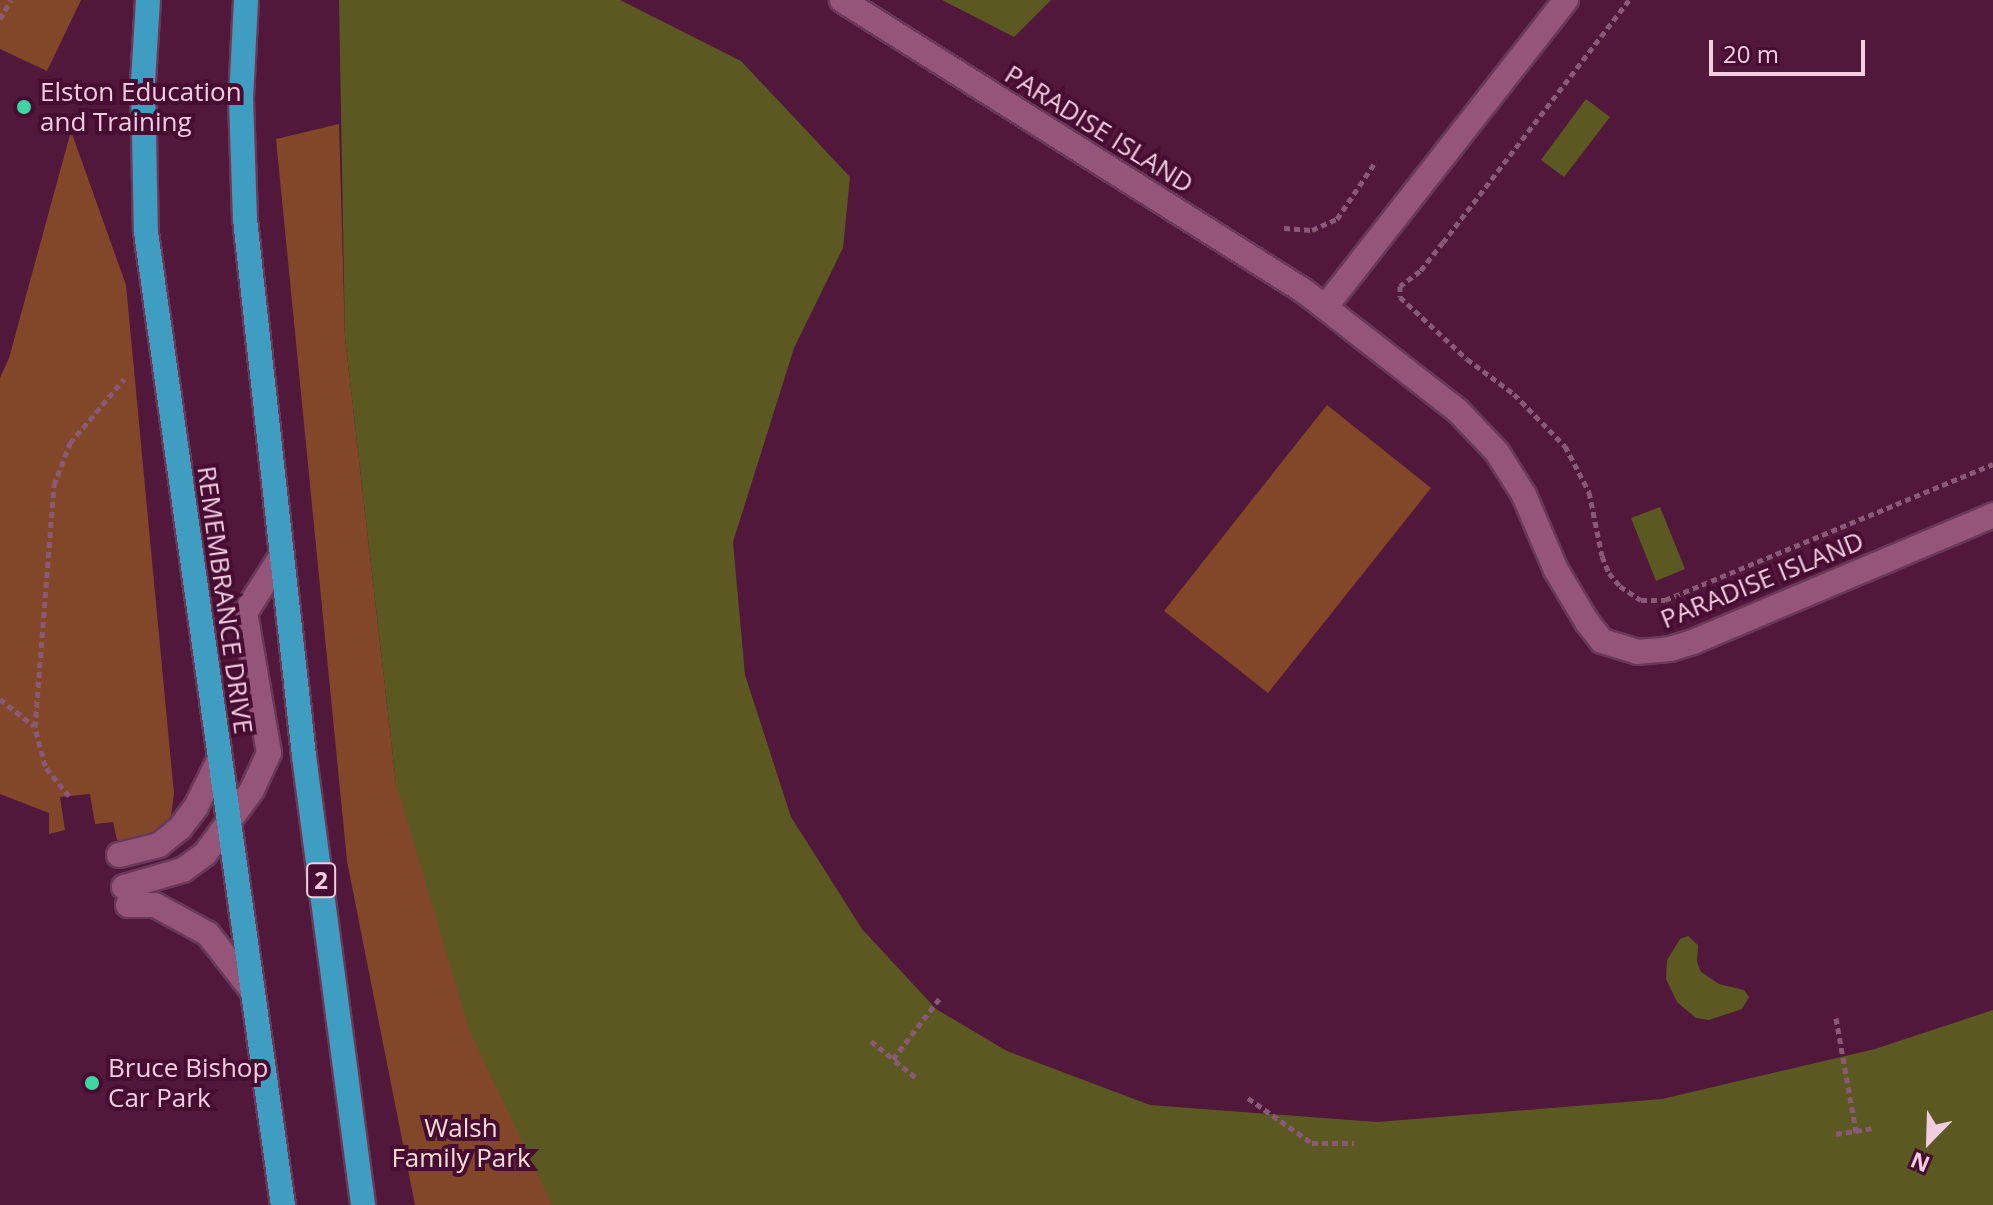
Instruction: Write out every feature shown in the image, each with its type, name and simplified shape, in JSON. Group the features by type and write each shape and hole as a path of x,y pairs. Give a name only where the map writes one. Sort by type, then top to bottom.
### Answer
{"highway":[{"name":"REMEMBRANCE DRIVE","path":"148,0 143,82 146,232 226,825 283,1205"},
{"name":"2","path":"246,0 241,99 245,219 304,756 363,1205"}],"street":[{"name":"PARADISE ISLAND","path":"842,0 1326,306 1457,410 1497,452 1524,495 1556,570 1602,641 1637,652 1670,649 1693,642 1993,515"},
{"path":"1326,306 1566,0"},
{"path":"251,989 208,934 155,905 126,896 183,870 205,854 252,790 269,753 245,613 282,555"},
{"path":"119,855 159,845 180,828 196,807 219,760"}],"path":[{"path":"0,19 11,0"},
{"path":"1400,297 1400,286 1420,271 1436,252 1629,0"},
{"path":"1272,226 1312,230 1337,219 1376,161"},
{"path":"69,796 45,766 35,727 57,472 70,443 124,379"},
{"path":"1701,585 1993,464"},
{"path":"0,699 35,727"},
{"path":"893,1059 939,999"},
{"path":"1836,1018 1856,1132"},
{"path":"871,1041 915,1077"},
{"path":"1248,1098 1312,1143 1354,1143"},
{"path":"1836,1134 1875,1128"}],"green space":[{"path":"0,0 81,0 47,71 0,49"},
{"name":"Walsh Family Park","path":"339,124 345,337 396,783 555,1205 415,1205 347,861 276,139"},
{"path":"71,131 126,285 174,794 171,816 158,831 139,839 117,840 113,822 95,824 90,794 60,797 65,830 49,834 49,813 0,794 0,378 9,358"},
{"path":"1327,405 1431,488 1268,693 1164,611"}],"shaded area":[{"path":"339,0 620,0 741,61 850,177 843,248 794,348 733,542 745,675 791,817 862,929 936,1009 1007,1051 1150,1105 1377,1122 1662,1099 1875,1049 1993,1010 1993,1205 552,1205 470,1032 396,783 345,337"},
{"path":"942,0 1051,0 1014,37"},
{"path":"1586,99 1610,117 1564,177 1541,160"},
{"path":"1660,507 1685,569 1656,581 1631,518"},
{"path":"1688,936 1698,945 1697,962 1701,972 1719,984 1744,990 1749,997 1742,1009 1709,1020 1696,1018 1677,1002 1666,979 1667,960 1680,939"}],"place":[{"name":"Elston Education and Training","path":"24,107"},
{"name":"Bruce Bishop Car Park","path":"92,1083"}]}
